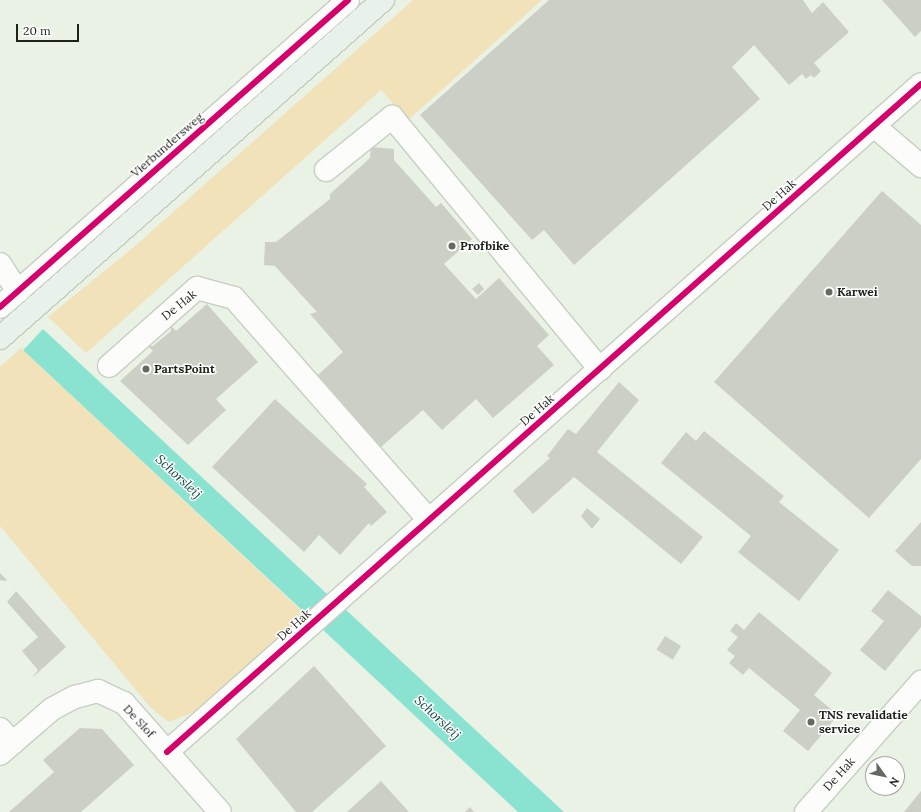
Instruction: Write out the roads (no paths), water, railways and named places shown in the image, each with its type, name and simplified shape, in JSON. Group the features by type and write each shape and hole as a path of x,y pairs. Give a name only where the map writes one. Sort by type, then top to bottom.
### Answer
{"main road":[{"path":"0,338 383,0"}],"street":[{"name":"Vierbundersweg","path":"0,307 348,0"},
{"name":"De Hak","path":"167,752 921,84"},
{"path":"326,170 392,117 600,368"},
{"path":"874,126 921,166"},
{"path":"0,264 18,292"},
{"name":"De Hak","path":"109,366 197,288 234,298 429,520"},
{"name":"De Hak","path":"806,812 921,682"},
{"name":"De Slof","path":"4,742 52,709 75,696 98,691 124,703 220,812"}],"water":[{"name":"Schorsleij","path":"43,329 329,596 309,617 23,350"},
{"name":"Schorsleij","path":"345,609 564,812 518,812 322,629"}],"place":[{"name":"Profbike","path":"452,246"},
{"name":"Karwei","path":"829,292"},
{"name":"PartsPoint","path":"146,369"},
{"name":"TNS revalidatie service","path":"811,722"}]}
